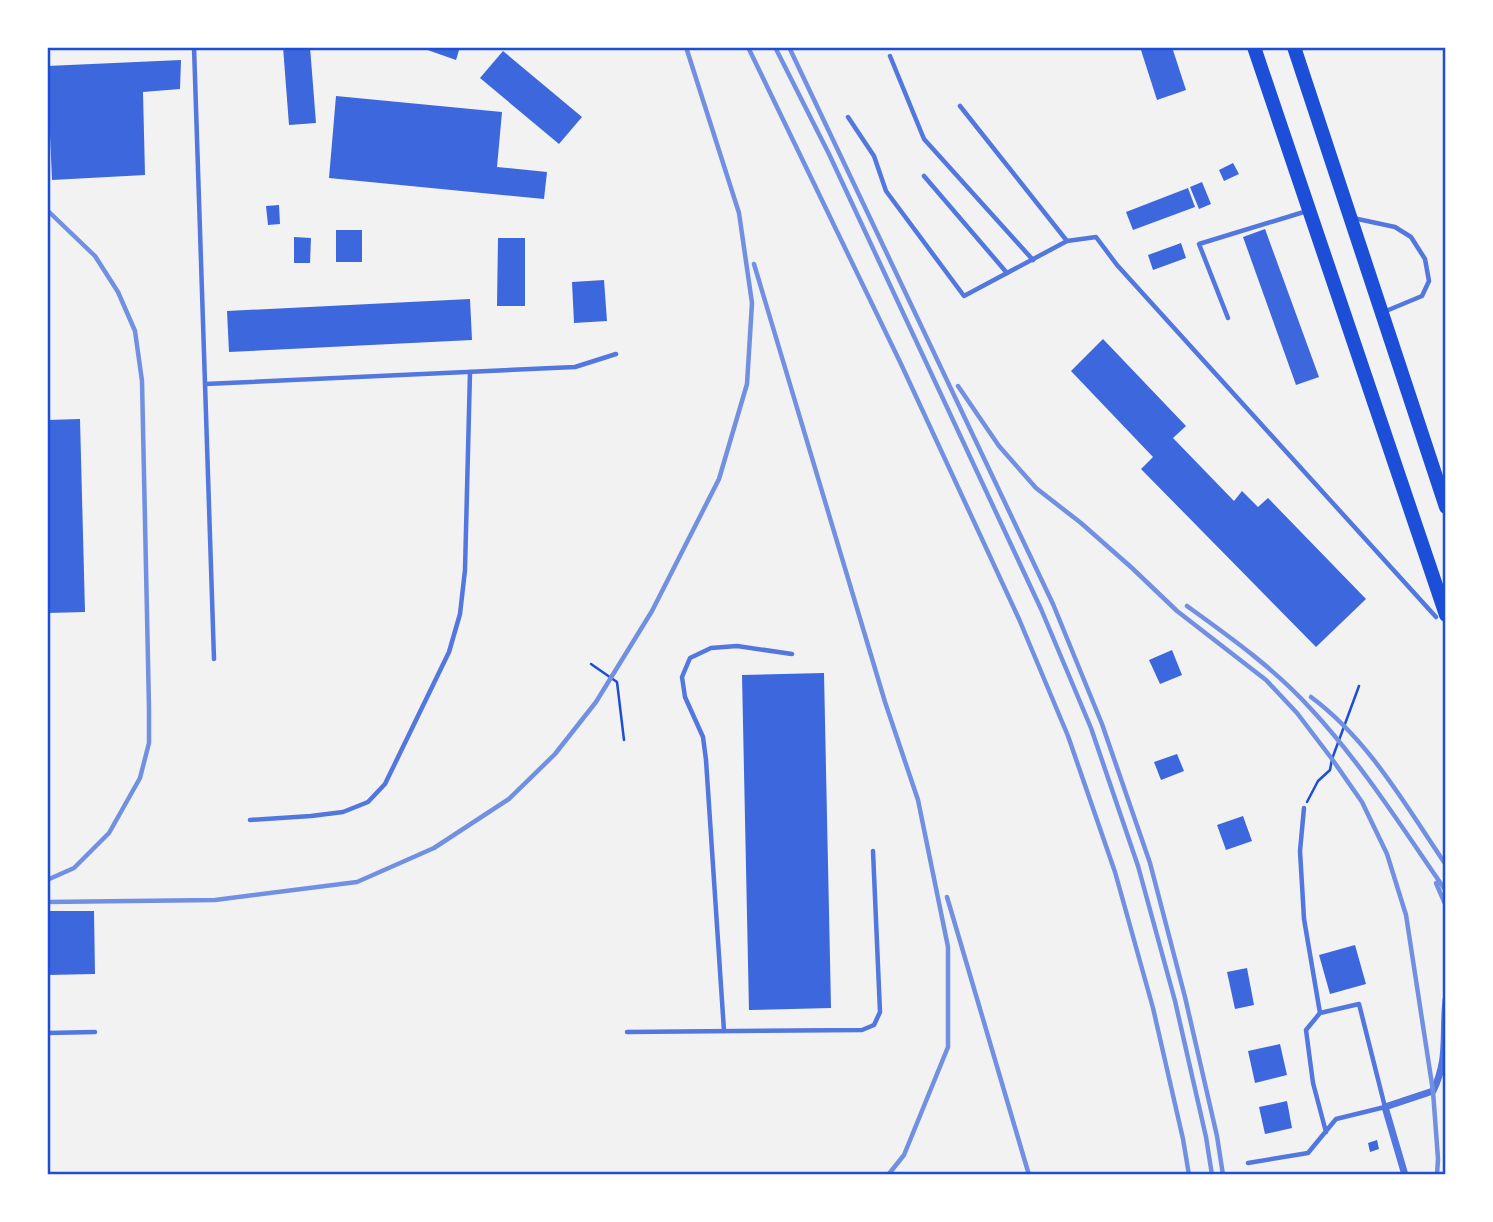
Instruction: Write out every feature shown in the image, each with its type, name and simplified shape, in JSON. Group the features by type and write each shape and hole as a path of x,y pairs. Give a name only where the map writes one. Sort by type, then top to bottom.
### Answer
{"main road":[{"path":"1254,47 1441,616"},
{"path":"1294,47 1446,507"}],"street":[{"path":"1405,1175 1385,1107 1433,1091 1444,1058 1446,1000"}],"lane":[{"path":"194,47 214,659"},
{"path":"890,56 924,139 1032,260"},
{"path":"960,106 1067,241"},
{"path":"848,117 874,156 886,191 964,296 1067,241 1096,237 1117,265 1441,616"},
{"path":"924,176 1007,273"},
{"path":"1228,318 1199,244 1309,211"},
{"path":"1349,217 1395,228 1411,237 1425,258 1429,281 1422,296 1382,313"},
{"path":"205,384 575,367 617,354"},
{"path":"250,820 344,812 368,802 385,783 449,652 460,614 465,570 470,372"},
{"path":"724,1031 706,760 703,737 685,697 682,677 690,658 711,648 737,646 792,654"},
{"path":"1304,808 1300,851 1304,919 1320,1013"},
{"path":"627,1032 862,1030 874,1025 880,1012 873,850"},
{"path":"1248,1163 1308,1153 1326,1132 1336,1119 1385,1107 1359,1004 1320,1013 1306,1030 1313,1083 1326,1132"},
{"path":"47,1033 95,1032"}],"path":[{"path":"591,664 617,682 624,740"},
{"path":"1304,808 1318,781 1330,770 1359,686"}],"building":[{"path":"283,47 310,47 316,123 289,125"},
{"path":"419,47 460,47 456,60"},
{"path":"1140,47 1172,47 1186,90 1157,100"},
{"path":"503,51 582,117 559,144 480,78"},
{"path":"181,60 180,89 143,92 145,175 52,180 47,66"},
{"path":"336,96 502,112 497,167 547,172 544,199 329,178"},
{"path":"1233,163 1239,174 1224,181 1219,170"},
{"path":"1202,182 1211,204 1199,209 1190,187"},
{"path":"1188,188 1195,207 1133,230 1126,212"},
{"path":"279,205 280,224 268,225 266,206"},
{"path":"1265,229 1319,377 1296,385 1243,237"},
{"path":"336,230 362,230 362,262 336,262"},
{"path":"294,237 311,238 310,263 294,263"},
{"path":"498,238 525,238 525,306 497,306"},
{"path":"1181,243 1186,258 1153,270 1148,255"},
{"path":"604,280 607,321 574,323 572,282"},
{"path":"470,299 472,340 229,352 227,311"},
{"path":"1103,339 1186,426 1173,438 1234,501 1242,491 1258,507 1268,498 1366,599 1316,647 1141,469 1153,457 1071,371"},
{"path":"80,419 85,612 47,613 47,420"},
{"path":"1172,650 1182,675 1160,684 1149,660"},
{"path":"824,673 831,1008 749,1010 742,675"},
{"path":"1177,754 1184,771 1161,780 1154,762"},
{"path":"1243,816 1252,841 1226,850 1217,825"},
{"path":"47,911 94,911 95,974 47,975"},
{"path":"1355,945 1366,984 1330,994 1319,955"},
{"path":"1247,968 1254,1005 1235,1009 1227,972"},
{"path":"1280,1044 1287,1075 1255,1083 1248,1051"},
{"path":"1287,1101 1292,1128 1265,1134 1259,1107"},
{"path":"1377,1140 1379,1149 1370,1152 1368,1143"}],"railway":[{"path":"47,902 215,900 357,882 434,848 509,799 555,754 596,702 652,611 719,479 747,384 752,303 739,213 686,47"},
{"path":"748,47 901,364 1019,619 1068,736 1115,872 1153,1008 1189,1175"},
{"path":"775,47 829,154 1041,609 1091,728 1138,866 1175,1001 1212,1175"},
{"path":"789,47 1053,604 1102,724 1150,863 1185,997 1217,1136 1223,1175"},
{"path":"47,210 95,256 118,292 135,331 142,381 149,708 149,743 140,778 109,833 74,868 47,880"},
{"path":"754,264 885,702 918,800 948,947 948,1047 904,1155 888,1175"},
{"path":"958,386 999,446 1036,488 1081,523 1177,611 1266,680 1297,713 1362,802 1387,854 1406,915 1433,1091 1437,1175"},
{"path":"1187,606 1267,667 1311,709 1365,774 1446,891"},
{"path":"1311,697 1332,714 1369,753 1446,865"},
{"path":"1436,883 1446,906"},
{"path":"947,897 1029,1175"}]}
